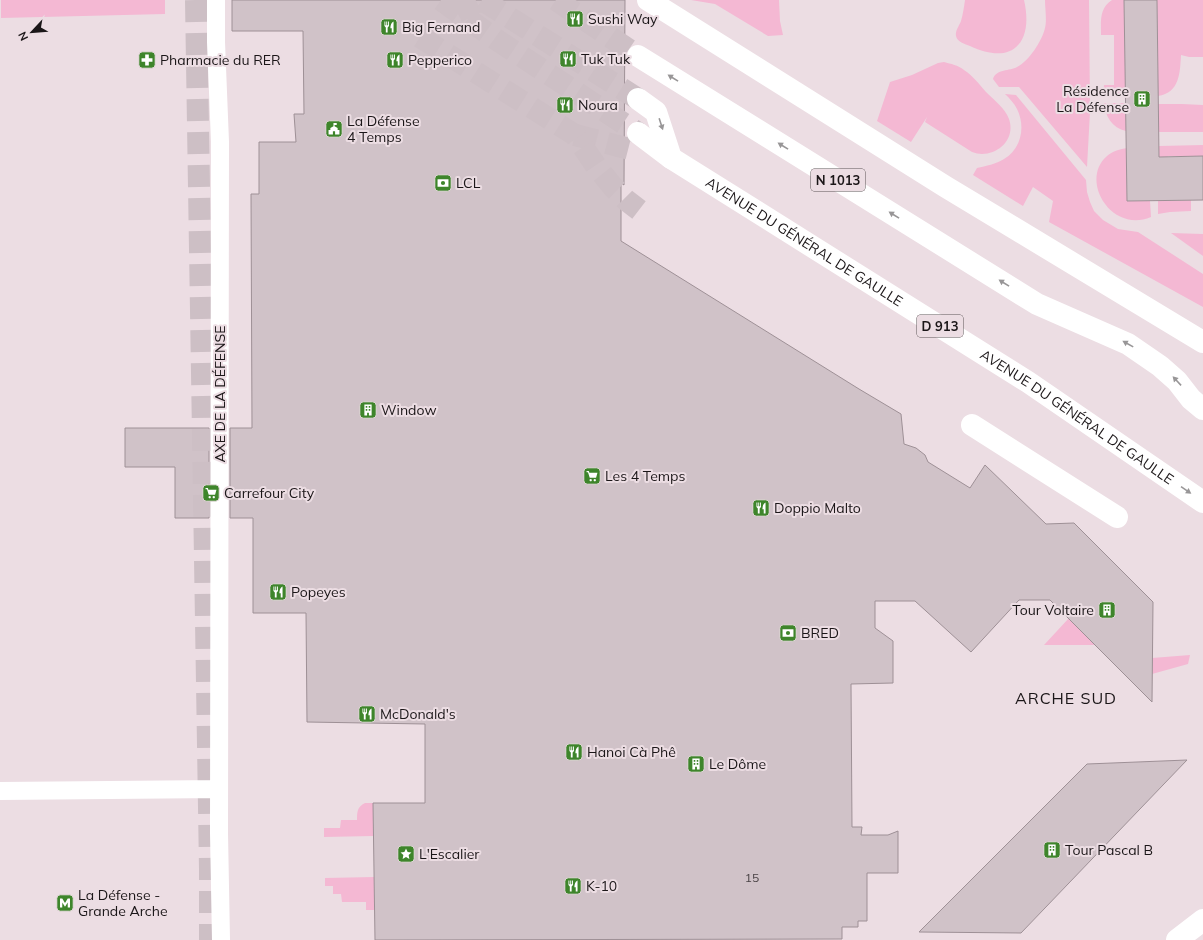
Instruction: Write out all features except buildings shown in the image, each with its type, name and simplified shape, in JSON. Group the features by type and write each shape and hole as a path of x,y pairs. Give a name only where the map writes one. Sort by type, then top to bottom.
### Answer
{"main road":[{"path":"648,0 946,187 1203,342"},
{"path":"661,0 859,127 947,180 986,200 1203,329"},
{"name":"N 1013","path":"638,56 1037,304 1128,344 1160,366 1177,381 1191,398 1203,409"},
{"path":"638,99 656,112 671,158"},
{"name":"AVENUE DU GÉNÉRAL DE GAULLE","path":"641,141 671,158 1028,382 1203,502"},
{"path":"972,425 1117,517"},
{"path":"1177,940 1203,920"}],"street":[{"name":"AXE DE LA DÉFENSE","path":"216,0 220,142 219,789 221,940"},
{"path":"0,791 219,789"}],"shaded area":[{"path":"1,0 165,0 165,14 1,18"},
{"path":"691,0 779,0 780,21 783,35 768,36 715,4"},
{"path":"965,0 1024,0 1026,28 1022,39 1016,47 1008,52 985,52 964,44 958,40 956,32 961,21"},
{"path":"1045,0 1089,0 1090,112 1087,167 1019,87 999,87 993,79 997,73 1022,64 1034,50 1041,39 1046,25"},
{"path":"1112,0 1124,0 1126,95 1103,95 1104,85 1114,85 1114,35 1101,35 1101,20 1103,11"},
{"path":"1157,0 1203,0 1203,57 1189,57 1181,55 1179,75 1175,86 1171,91 1158,96"},
{"path":"944,62 959,67 970,75 1005,111 1011,127 1009,135 1006,142 995,151 980,154 972,152 925,122 927,117 911,142 877,121 890,82"},
{"path":"1005,94 1016,95 1086,180 1090,202 1094,211 1103,220 1118,229 1138,232 1203,274 1203,307 1049,222 1053,201 1033,187 1023,206 973,175 977,168 994,164 1010,155 1018,144 1021,130 1020,116 1015,105"},
{"path":"1104,103 1126,103 1126,131 1117,127 1110,121"},
{"path":"1158,104 1203,105 1203,132 1159,132"},
{"path":"1203,145 1203,156 1168,156 1167,158 1159,158 1159,146"},
{"path":"1127,148 1127,201 1150,201 1151,217 1136,220 1123,218 1112,211 1104,202 1098,190 1096,178 1099,166 1109,154 1117,150"},
{"path":"1191,200 1191,211 1158,214 1158,201"},
{"path":"1171,233 1203,234 1203,256"},
{"path":"1069,618 1096,645 1044,645"},
{"path":"1190,655 1188,664 1152,674 1152,658"},
{"path":"365,803 373,803 373,836 324,837 324,828 340,828 341,820 357,820 358,810 360,806"},
{"path":"374,877 374,910 366,910 366,902 342,902 341,894 333,894 333,886 325,886 325,878"}],"tunnel":[{"path":"196,0 210,940"},
{"path":"441,0 497,40 638,133"},
{"path":"457,12 481,0"},
{"path":"482,0 638,99"},
{"path":"556,0 638,56"},
{"path":"420,37 575,135 596,166 613,187 639,210"},
{"path":"575,135 638,151"}],"place":[{"name":"Sushi Way","path":"575,19"},
{"name":"Big Fernand","path":"389,27"},
{"name":"Tuk Tuk","path":"568,59"},
{"name":"Pharmacie du RER","path":"147,60"},
{"name":"Pepperico","path":"395,60"},
{"name":"Résidence La Défense","path":"1142,99"},
{"name":"Noura","path":"565,105"},
{"name":"La Défense 4 Temps","path":"334,129"},
{"name":"LCL","path":"443,183"},
{"name":"Window","path":"368,410"},
{"name":"Les 4 Temps","path":"592,476"},
{"name":"Carrefour City","path":"211,493"},
{"name":"Doppio Malto","path":"761,508"},
{"name":"Popeyes","path":"278,592"},
{"name":"Tour Voltaire","path":"1107,610"},
{"name":"BRED","path":"788,633"},
{"name":"McDonald's","path":"367,714"},
{"name":"Hanoi Cà Phê","path":"574,752"},
{"name":"Le Dôme","path":"696,764"},
{"name":"Tour Pascal B","path":"1052,850"},
{"name":"L'Escalier","path":"406,854"},
{"name":"K-10","path":"573,886"},
{"name":"La Défense - Grande Arche","path":"65,903"}],"district":[{"name":"ARCHE SUD","path":"1066,698"}]}
